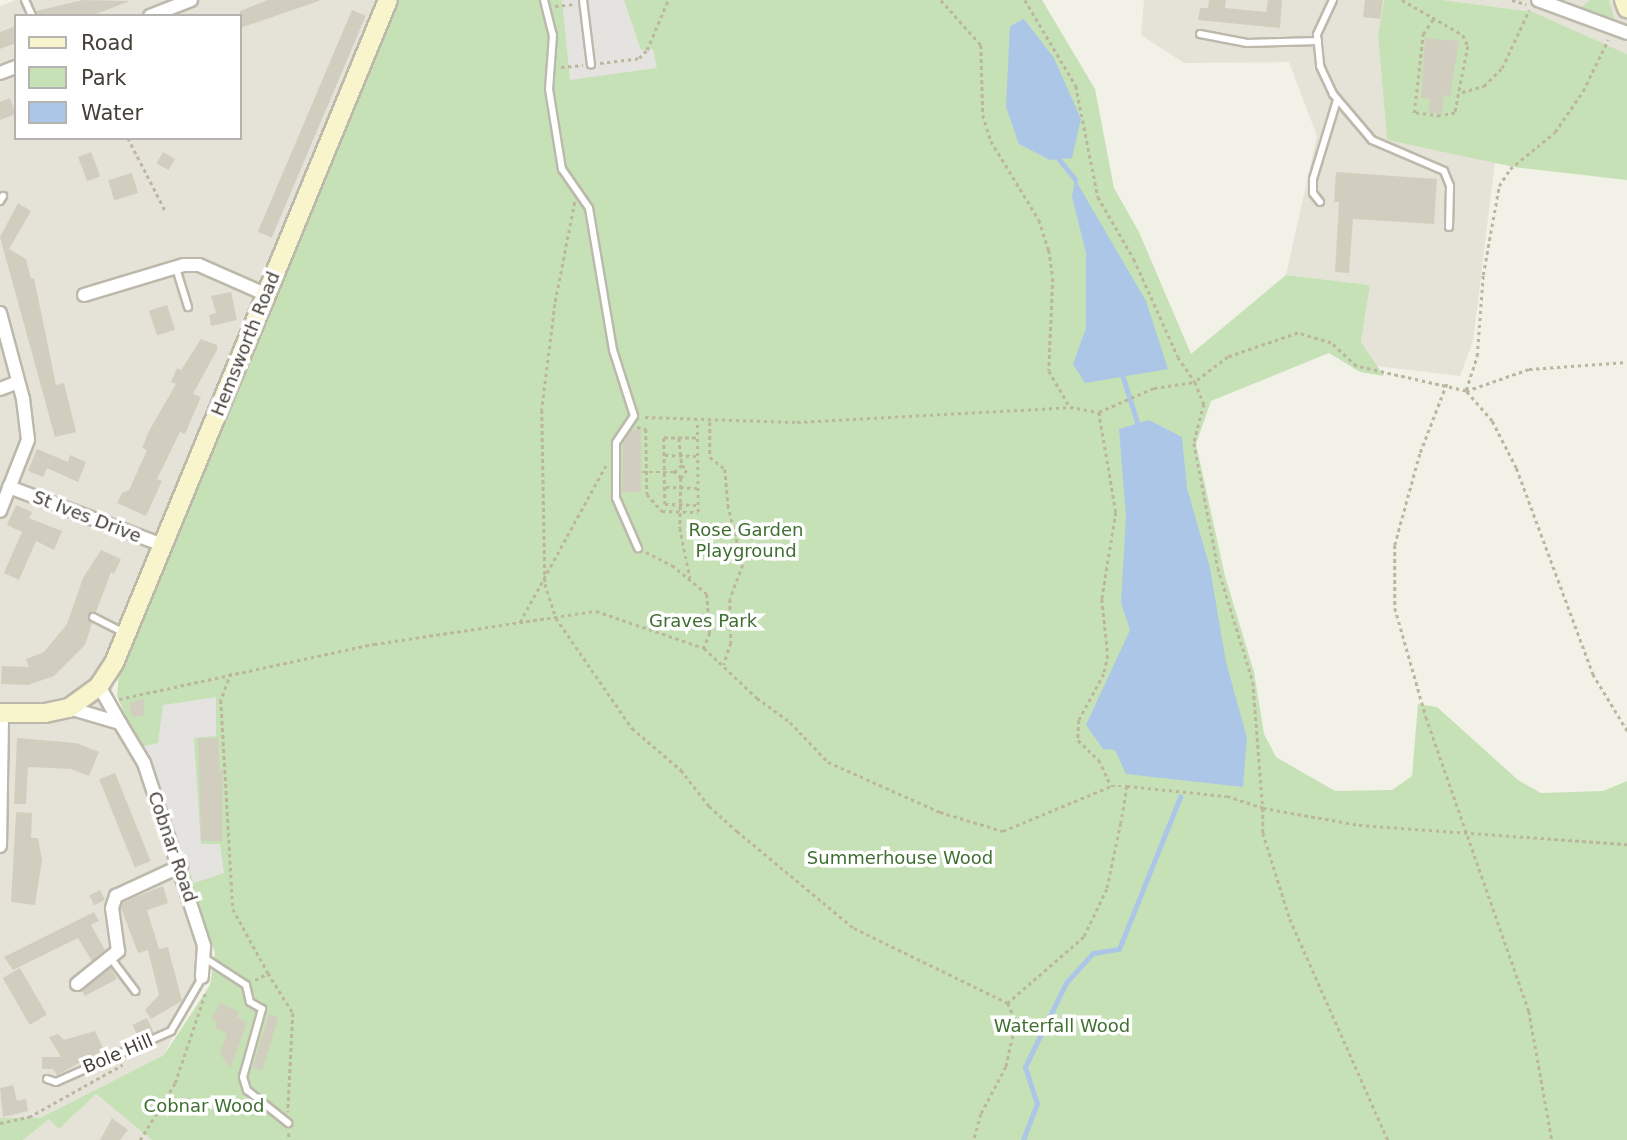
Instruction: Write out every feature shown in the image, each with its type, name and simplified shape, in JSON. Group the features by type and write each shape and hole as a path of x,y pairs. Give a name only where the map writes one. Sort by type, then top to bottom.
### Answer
{"street":[{"path":"155,14 191,0"},
{"name":"Hemsworth Road","path":"104,694 265,294 354,91 388,0"},
{"path":"1624,0 1627,8"},
{"path":"1534,2 1569,5 1613,31 1627,33"},
{"path":"84,295 176,267 199,265 265,294"},
{"path":"0,313 28,440 0,511"},
{"path":"0,389 16,383"},
{"name":"St Ives Drive","path":"9,486 165,547"},
{"path":"0,846 1,713 69,708 104,694"},
{"name":"Cobnar Road","path":"104,694 147,762 181,866 203,957 202,977"},
{"path":"69,708 120,723"},
{"path":"77,984 113,960 118,951 112,908 116,896 181,866"}],"lane":[{"path":"1333,0 1318,41 1320,66 1337,100 1372,140 1444,171 1450,186 1449,227"},
{"path":"583,2 591,65"},
{"path":"546,3 553,35 549,89 562,169 589,208 613,351 632,420 622,427 616,443 617,498 638,548"},
{"path":"1200,34 1247,43 1318,41"},
{"path":"1320,202 1312,179 1337,100"},
{"path":"176,267 188,307"},
{"path":"93,617 129,635"},
{"path":"203,957 246,985 250,1002 261,1009 243,1077 247,1090 288,1123"},
{"path":"113,960 135,991"},
{"name":"Bole Hill","path":"47,1079 56,1082 171,1031 202,977"}],"path":[{"path":"647,50 668,0"},
{"path":"940,0 981,45 983,115 991,141 1039,220 1049,250 1053,278 1049,371 1070,407"},
{"path":"1025,0 1076,86 1098,197 1135,259 1178,357 1195,382 1204,404 1194,443 1218,568 1253,682 1263,832 1290,919 1388,1140"},
{"path":"1402,0 1464,35 1468,46 1462,92 1455,113 1414,113 1423,34 1433,19"},
{"path":"1462,92 1484,86 1502,68 1534,2 1512,0"},
{"path":"546,3 583,2"},
{"path":"1466,391 1477,356 1483,275 1499,186 1510,169 1555,132 1583,92 1613,31"},
{"path":"129,140 165,210"},
{"path":"577,192 555,304 542,410 545,584 556,618 632,728 681,769 737,831 854,929 1008,1003 1016,1022 1006,1068 981,1114 974,1140"},
{"path":"632,420 797,422 1070,407 1099,412 1177,382 1195,382 1228,357 1298,333 1331,343 1356,366 1447,384 1466,391 1492,421 1516,468 1593,675 1627,731"},
{"path":"1466,391 1529,369 1627,362"},
{"path":"1447,384 1420,454 1392,575 1395,608 1423,705 1530,1011 1552,1140"},
{"path":"1099,412 1116,512 1102,599 1108,654 1104,674 1079,720 1078,740 1099,760 1111,786"},
{"path":"632,420 646,429 647,495 662,511 680,512 698,512 697,421"},
{"path":"710,422 710,457 725,469 728,505 743,565 730,599 731,643 724,665"},
{"path":"696,438 664,438 665,504 698,505"},
{"path":"679,438 682,465 687,472"},
{"path":"520,623 545,584 616,443"},
{"path":"664,455 696,456"},
{"path":"674,472 682,465"},
{"path":"642,472 674,472 681,478"},
{"path":"690,578 680,512 680,487 681,478 687,472 697,472"},
{"path":"665,487 697,488"},
{"path":"638,548 690,578 706,594 710,633 704,648"},
{"path":"104,694 231,673 374,644 596,611 704,648 757,698 790,722 828,762 940,812 1003,831 1111,786 1127,786 1227,796 1263,808 1359,825 1467,836 1627,844"},
{"path":"231,673 221,700 227,844 233,909 292,1013 289,1140"},
{"path":"216,733 223,731"},
{"path":"1008,1003 1084,937 1107,888 1127,786"},
{"path":"220,844 227,844"},
{"path":"246,985 268,973"},
{"path":"140,1140 175,1083 205,993 202,977"},
{"path":"0,1123 29,1117 124,1064"}],"shaded area":[{"path":"16,0 384,0 129,635 109,701 144,763 203,957 202,977 164,1055 40,1118 12,1122 0,1118 0,6"},
{"path":"562,0 624,0 641,50 653,49 657,68 570,80"},
{"path":"1144,0 1384,0 1378,35 1387,140 1495,162 1473,341 1460,376 1377,366 1361,342 1370,285 1286,275 1317,136 1289,62 1184,63 1141,35"},
{"path":"1443,0 1627,0 1627,54 1533,12"},
{"path":"216,697 216,736 194,738 201,844 220,844 224,873 194,883 140,747 158,743 163,705"},
{"path":"96,1094 152,1140 23,1140 49,1118 59,1129"}],"green space":[{"name":"Graves Park","path":"397,0 1042,0 1095,89 1114,188 1139,232 1191,354 1286,275 1370,285 1361,342 1384,376 1360,372 1329,353 1211,401 1196,444 1225,576 1254,672 1264,734 1276,757 1335,791 1392,790 1412,776 1418,704 1437,707 1518,780 1541,793 1603,791 1627,781 1627,1140 152,1140 96,1094 59,1129 49,1119 23,1140 0,1140 0,1118 40,1118 164,1055 210,985 215,953 164,804 117,696 119,673"},
{"path":"1384,0 1443,0 1533,12 1627,54 1627,180 1514,167 1387,140 1378,35"},
{"path":"1590,0 1609,0 1616,25 1591,16 1582,7"}],"water":[{"path":"1024,19 1054,58 1081,119 1072,158 1050,160 1019,144 1006,107 1010,26"},
{"path":"1075,179 1146,301 1168,369 1085,383 1073,364 1086,328 1086,253 1072,197"},
{"path":"1149,420 1182,437 1187,488 1210,568 1226,662 1247,738 1243,787 1126,774 1115,750 1103,749 1086,725 1130,630 1121,603 1126,516 1119,429"}],"building":[{"path":"83,0 130,1 96,14 37,14 36,11"},
{"path":"268,0 319,0 242,27 240,11"},
{"path":"1209,0 1226,0 1225,8 1266,12 1268,0 1282,0 1280,28 1198,20 1200,8 1208,8"},
{"path":"1365,0 1383,0 1380,19 1363,17"},
{"path":"352,10 366,16 272,238 258,232"},
{"path":"14,27 14,44 0,49 0,32"},
{"path":"1425,38 1459,41 1450,96 1444,95 1442,114 1428,113 1430,99 1421,98"},
{"path":"10,98 14,115 0,120 0,102"},
{"path":"91,152 100,176 87,181 78,157"},
{"path":"163,152 175,159 169,170 156,163"},
{"path":"1336,172 1437,179 1434,224 1353,219 1349,273 1335,272 1339,202 1334,202"},
{"path":"132,173 138,193 114,200 108,180"},
{"path":"18,203 31,211 9,249 26,259 31,279 34,278 56,385 64,383 76,432 55,437 0,237"},
{"path":"231,292 237,320 211,326 209,315 216,313 211,296"},
{"path":"167,305 175,330 157,336 149,311"},
{"path":"201,339 217,345 217,350 193,394 201,397 185,434 180,432 157,479 162,481 146,516 117,503 122,493 129,490 147,450 142,448 176,384 171,382 177,368 181,370"},
{"path":"641,429 641,492 622,492 623,443 632,430"},
{"path":"37,449 68,462 70,455 86,462 78,482 47,468 43,477 28,471"},
{"path":"16,505 32,512 29,518 62,531 54,550 36,541 19,580 4,573 22,532 7,525"},
{"path":"101,550 121,559 114,574 111,572 96,612 88,615 92,623 85,645 54,676 28,685 1,684 2,666 29,667 26,659 44,652 67,624 83,578"},
{"path":"144,699 144,715 132,717 129,703"},
{"path":"17,738 76,743 99,752 89,776 71,769 28,767 26,804 14,804"},
{"path":"198,738 218,738 219,769 223,770 222,841 201,841"},
{"path":"115,773 151,861 135,867 99,779"},
{"path":"16,812 32,813 31,838 38,838 42,860 35,905 11,902"},
{"path":"163,886 168,903 147,910 159,949 168,947 182,1001 151,1019 145,1010 159,995 148,950 138,953 121,908 123,902"},
{"path":"100,890 105,900 94,905 89,895"},
{"path":"94,912 99,921 91,925 105,950 92,961 78,938 13,970 4,957"},
{"path":"20,968 47,1015 30,1025 3,978"},
{"path":"111,968 117,979 85,996 82,991"},
{"path":"221,1003 239,1012 237,1017 247,1023 230,1069 220,1053 227,1033 215,1028 217,1022 211,1019"},
{"path":"269,1014 279,1017 262,1070 253,1068"},
{"path":"147,1018 154,1033 140,1040 132,1025"},
{"path":"95,1031 104,1050 57,1075 53,1069 42,1069 42,1057 61,1057 49,1037 58,1034 64,1040"},
{"path":"13,1085 17,1101 26,1099 28,1111 3,1117 0,1088"},
{"path":"112,1118 128,1130 120,1140 100,1140"}],"waterway":[{"path":"1059,159 1075,179"},
{"path":"1123,376 1138,424"},
{"path":"1023,1140 1037,1104 1025,1067 1066,983 1093,953 1119,949 1180,797"}],"park label":[{"name":"Rose Garden Playground","path":"746,541"},
{"name":"Summerhouse Wood","path":"900,858"},
{"name":"Waterfall Wood","path":"1062,1026"},
{"name":"Cobnar Wood","path":"204,1106"}]}
